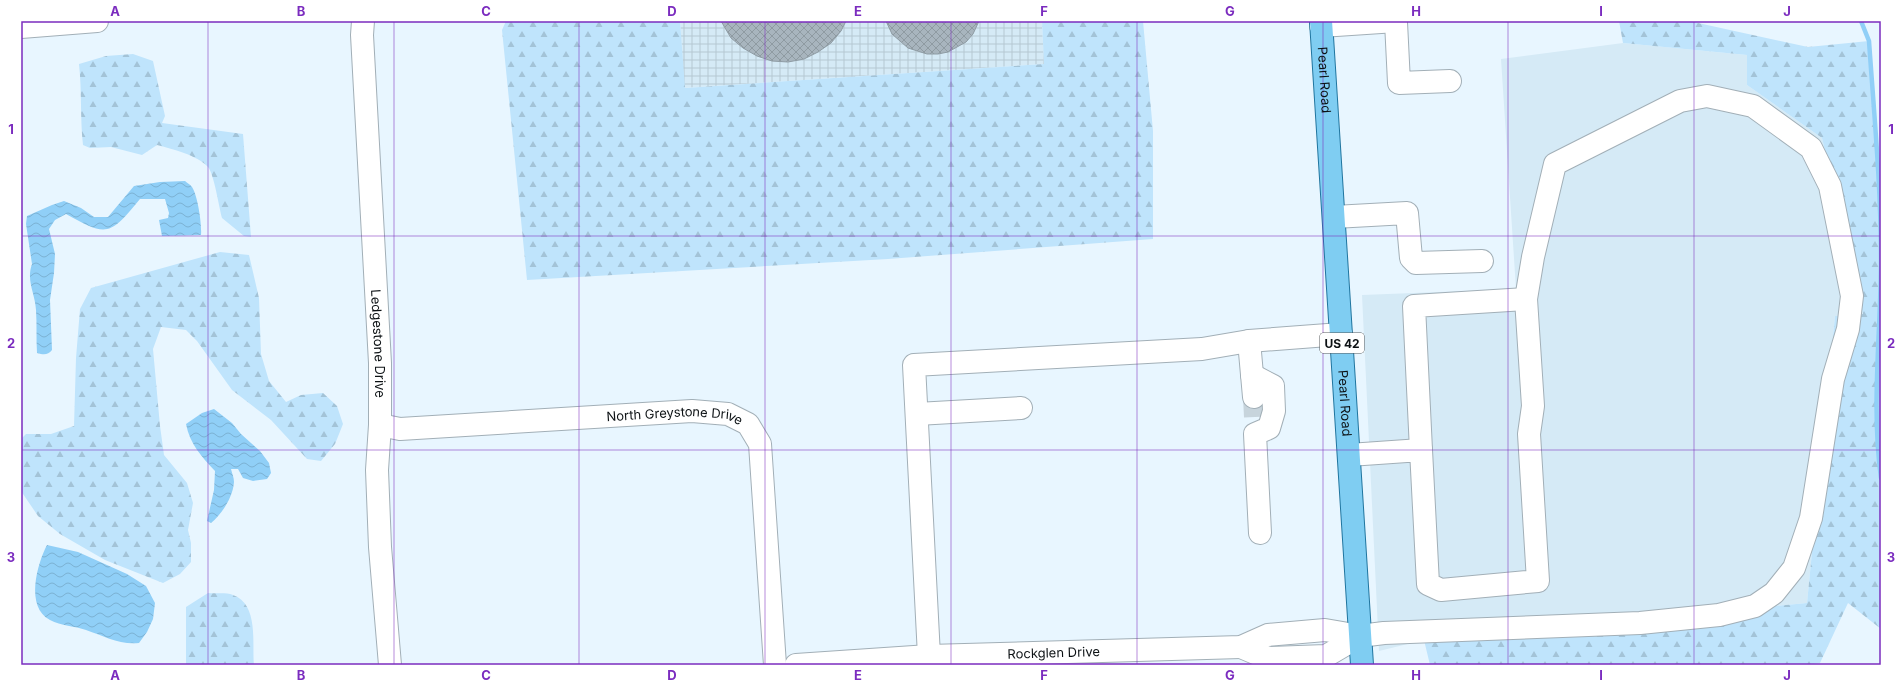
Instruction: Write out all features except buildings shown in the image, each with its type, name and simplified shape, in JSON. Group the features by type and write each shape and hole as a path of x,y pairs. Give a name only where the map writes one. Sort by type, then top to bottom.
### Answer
{"main road":[{"name":"Pearl Road","path":"1321,24 1362,665"}],"street":[{"path":"21,27 97,21"},
{"name":"Ledgestone Drive","path":"363,21 362,35 380,363 380,425 377,470 380,547 390,665"},
{"path":"1321,24 1396,21 1399,83 1450,81"},
{"name":"Rockglen Drive","path":"796,665 929,656 1240,646 1268,635 1325,630 1360,636 1384,633 1640,622 1719,615 1755,606 1774,594 1794,568 1811,518 1834,379 1848,329 1852,296 1830,186 1811,148 1753,106 1707,96 1680,102 1555,164 1533,257 1526,299"},
{"path":"1334,218 1407,213 1411,258 1416,263 1482,261"},
{"path":"1526,299 1532,406 1529,434 1538,581 1441,590 1428,584 1414,306 1526,299"},
{"path":"929,656 914,366 1202,349 1249,341 1341,334"},
{"path":"1249,341 1255,416 1260,533"},
{"path":"1252,375 1273,386 1274,411 1270,428 1255,416"},
{"path":"917,414 1021,408"},
{"name":"North Greystone Drive","path":"380,425 402,429 692,411 728,414 748,424 760,444 775,665"},
{"path":"1349,454 1421,450"}],"shaded area":[{"path":"680,21 1042,21 1044,64 684,88"},
{"path":"1623,43 1747,55 1747,85 1822,138 1863,314 1835,316 1807,603 1424,640 1379,651 1362,295 1516,289 1501,59"}],"green space":[{"path":"506,21 680,21 685,88 1044,64 1042,21 1143,21 1153,131 1153,239 888,259 527,280 502,30"},
{"path":"1619,21 1689,21 1808,47 1869,41 1881,225 1881,629 1848,603 1820,663 1807,665 1430,665 1424,640 1807,603 1835,316 1863,314 1822,138 1747,85 1747,55 1623,43"},
{"path":"133,54 153,61 165,116 162,123 243,134 251,237 244,236 222,218 210,171 208,167 198,159 170,148 157,145 142,155 111,147 90,148 83,145 79,64 106,56"},
{"path":"220,252 249,255 259,298 261,354 269,381 286,402 301,395 323,393 337,406 343,424 335,444 321,461 307,459 271,420 232,390 197,341 186,330 161,327 153,349 164,455 187,483 193,503 188,530 191,543 191,562 180,574 163,583 105,560 60,534 38,516 21,491 21,439 26,434 51,434 74,426 76,358 80,309 91,288"},
{"path":"208,593 233,595 241,600 247,607 251,616 254,665 186,665 186,607"}],"water":[{"path":"185,181 191,186 196,197 200,218 201,235 162,236 159,220 168,218 169,213 165,199 140,199 122,220 107,229 91,227 66,214 55,220 49,229 55,254 50,300 52,350 46,354 37,353 36,310 30,282 30,270 32,264 26,224 27,216 64,201 81,208 94,217 108,217 134,186 160,182"},
{"path":"214,409 232,423 241,434 260,451 269,463 271,473 267,479 253,481 243,478 238,469 231,469 234,482 232,493 223,510 211,523 207,521 214,490 215,471 193,444 186,424 202,413"},
{"path":"47,545 78,552 127,574 146,586 155,603 153,619 147,632 139,643 125,643 112,640 82,629 59,624 42,614 35,596 35,585 43,553"}],"waterway":[{"path":"1861,21 1869,41 1880,204 1881,286 1877,369 1877,424 1881,478"}],"tunnel":[{"path":"1254,397 1255,417"}]}
